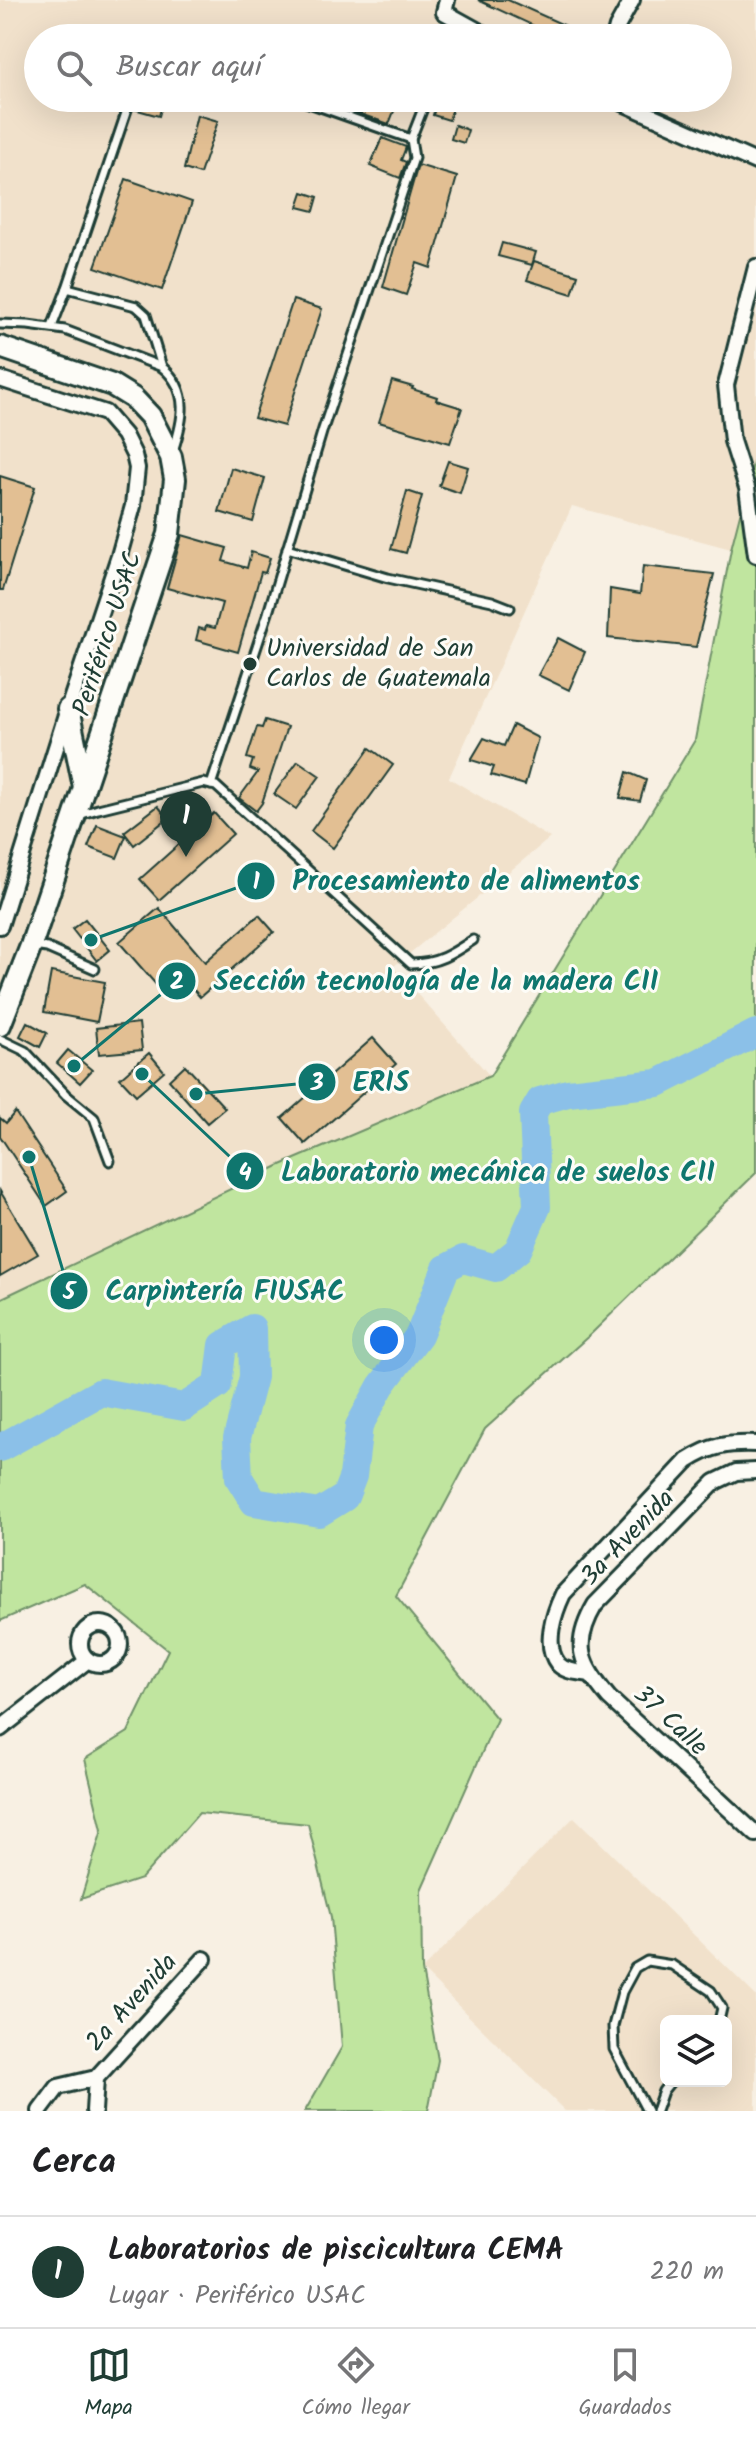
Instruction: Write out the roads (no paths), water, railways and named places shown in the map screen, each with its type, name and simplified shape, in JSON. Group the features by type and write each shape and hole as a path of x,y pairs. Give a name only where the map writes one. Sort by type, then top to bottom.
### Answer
{"street":[{"path":"447,0 444,12 466,24"},
{"path":"619,24 632,0"},
{"path":"644,112 756,162"},
{"path":"756,267 726,385 732,441 747,488 756,555"},
{"name":"Periférico USAC","path":"0,347 112,385 133,398 150,416 171,457 175,490 169,534 31,946 0,1025"},
{"name":"Periférico USAC","path":"0,379 105,413 129,442 137,468 133,506 119,556 0,926"},
{"path":"68,709 84,787"},
{"path":"0,992 24,966"},
{"path":"589,1674 559,1665 552,1650 552,1629 563,1594 687,1461 708,1448 734,1443 756,1444"},
{"name":"3a Avenida","path":"589,1674 582,1658 582,1640 587,1618 595,1605 715,1482 736,1472 756,1471"},
{"path":"0,1729 88,1660"},
{"name":"37 Calle","path":"589,1674 609,1698 756,1834"},
{"name":"2a Avenida","path":"40,2111 58,2087 96,2078 204,1959"},
{"name":"2a Avenida","path":"94,2111 96,2078"}],"lane":[{"path":"457,24 459,20"},
{"path":"52,327 126,112"},
{"path":"335,112 411,139"},
{"path":"211,785 323,429 414,158 411,139 422,112"},
{"path":"67,288 136,306 146,315 162,367"},
{"path":"0,324 65,330 162,367 173,376 182,399 183,420 171,457"},
{"path":"287,548 388,578 492,601 510,608"},
{"path":"74,818 98,809 203,783 216,786 411,964 429,964 447,958 473,940"},
{"path":"31,946 47,948 95,969"},
{"path":"0,1039 25,1051 66,1095 94,1118 110,1161"},
{"path":"647,2111 614,2049 613,2026 622,1992 635,1968 647,1961 672,1965 711,1991 722,2008 720,2015"},
{"path":"656,2111 666,2087"}],"waterway":[{"path":"0,1448 101,1392 184,1407 218,1385 223,1345 252,1328 253,1377 237,1438 239,1478 254,1502 319,1513 345,1497 353,1476 359,1426 381,1386 419,1335 446,1268 463,1259 496,1268 518,1250 537,1207 533,1113 540,1101 568,1093 658,1083 756,1033"}],"place":[{"name":"Universidad de San Carlos de Guatemala","path":"250,664"},
{"name":"Laboratorios de piscicultura CEMA","path":"186,857"},
{"name":"Procesamiento de alimentos","path":"91,940"},
{"name":"Sección tecnología de la madera CII","path":"74,1066"},
{"name":"Laboratorio mecánica de suelos CII","path":"142,1074"},
{"name":"ERIS","path":"196,1094"},
{"name":"Carpintería FIUSAC","path":"29,1157"}]}
